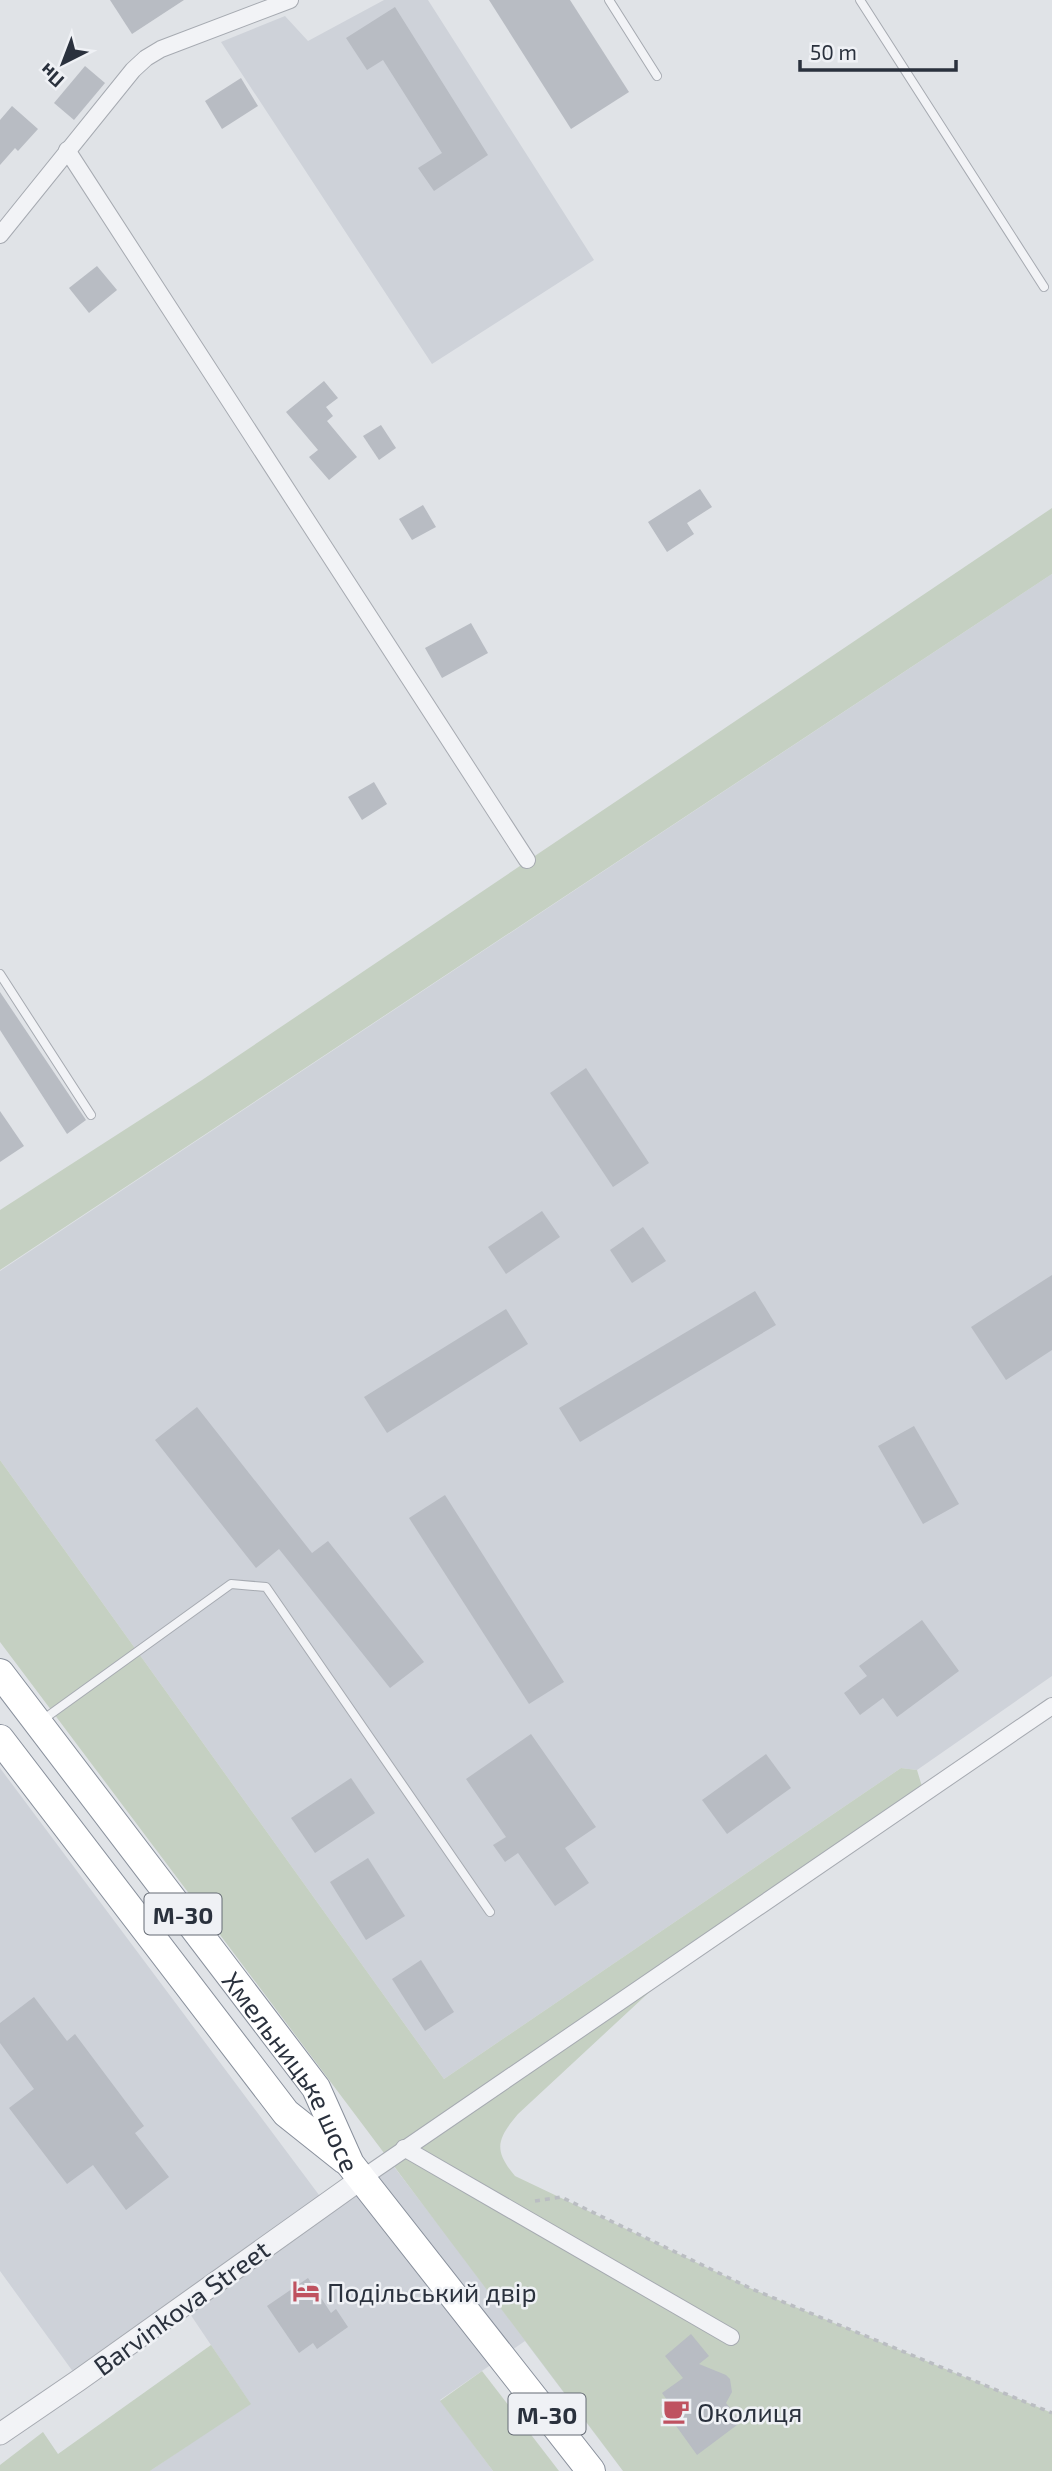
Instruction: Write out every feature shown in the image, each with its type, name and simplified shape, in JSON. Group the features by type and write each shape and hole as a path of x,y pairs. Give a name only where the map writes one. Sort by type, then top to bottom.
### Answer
{"highway":[{"name":"Хмельницьке шосе","path":"0,1673 316,2088 356,2171"},
{"name":"Хмельницьке шосе","path":"0,1739 286,2113 356,2171"},
{"name":"М-30","path":"356,2171 591,2471"}],"street":[{"path":"0,235 132,70 146,58 161,48 290,0"},
{"path":"67,150 527,860"},
{"path":"356,2171 404,2148 1052,1706"},
{"path":"404,2148 731,2337"},
{"name":"Barvinkova Street","path":"0,2434 356,2171"}],"lane":[{"path":"609,0 656,76"},
{"path":"860,0 1044,287"},
{"path":"0,974 91,1115"},
{"path":"39,1723 231,1584 266,1587 490,1912"}],"path":[{"path":"505,2206 561,2197 752,2289 1052,2413"}],"shaded area":[{"path":"384,0 428,0 594,260 432,364 221,42 285,16 308,41"},
{"path":"1052,574 1052,1676 917,1770 901,1768 444,2079 0,1460 0,1271"},
{"path":"0,1768 325,2203 388,2159 623,2471 525,2341 440,2400 493,2471 150,2471 250,2403 184,2305 79,2380 0,2271"}],"green space":[{"path":"1052,508 1052,574 0,1270 0,1210 202,1080"},
{"path":"0,1460 444,2079 901,1768 917,1770 924,1793 699,1946 518,2114 502,2138 501,2152 515,2176 752,2289 1052,2413 1052,2471 623,2471 0,1642"},
{"path":"211,2345 251,2404 150,2471 0,2471 0,2465 43,2432 58,2454"},
{"path":"482,2371 559,2471 493,2471 440,2401"}],"building":[{"path":"110,0 184,0 132,34"},
{"path":"489,0 570,0 629,92 571,129"},
{"path":"395,7 488,155 434,191 418,168 442,153 383,60 367,70 346,38"},
{"path":"85,66 105,83 74,120 54,103"},
{"path":"241,78 258,106 222,129 205,101"},
{"path":"12,106 38,129 18,151 15,148 0,165 0,120"},
{"path":"97,266 117,290 89,313 69,288"},
{"path":"324,381 338,398 326,407 333,416 327,421 357,457 329,480 309,457 318,450 286,412"},
{"path":"381,425 396,448 379,460 363,436"},
{"path":"700,489 712,507 687,523 694,534 667,552 648,522"},
{"path":"423,505 436,527 412,540 399,519"},
{"path":"471,623 488,653 442,678 425,648"},
{"path":"374,782 387,804 362,820 348,797"},
{"path":"0,992 86,1120 67,1134 0,1030"},
{"path":"586,1068 649,1163 613,1187 550,1093"},
{"path":"0,1111 24,1146 0,1162"},
{"path":"542,1211 560,1237 506,1274 488,1247"},
{"path":"643,1227 666,1261 632,1283 610,1250"},
{"path":"1052,1275 1052,1350 1006,1380 971,1327"},
{"path":"755,1291 776,1325 580,1442 559,1408"},
{"path":"506,1309 528,1344 387,1433 364,1397"},
{"path":"197,1407 312,1553 328,1541 424,1662 390,1688 279,1549 256,1568 155,1440"},
{"path":"914,1426 959,1504 923,1524 878,1446"},
{"path":"445,1495 564,1682 529,1704 409,1518"},
{"path":"922,1620 959,1671 897,1717 883,1698 860,1715 844,1693 867,1676 859,1666"},
{"path":"531,1734 596,1827 565,1848 589,1883 555,1906 518,1853 505,1862 493,1845 506,1837 466,1779"},
{"path":"766,1754 791,1788 727,1834 702,1800"},
{"path":"351,1778 375,1813 315,1853 291,1818"},
{"path":"368,1858 405,1916 366,1940 330,1882"},
{"path":"421,1960 454,2012 425,2031 392,1979"},
{"path":"34,1997 67,2041 75,2034 144,2126 135,2133 169,2177 126,2210 93,2165 67,2184 9,2108 34,2089 0,2043 0,2023"},
{"path":"308,2278 331,2313 336,2309 348,2327 317,2349 313,2343 299,2353 267,2306"},
{"path":"691,2334 709,2356 699,2364 730,2379 732,2392 726,2403 741,2422 697,2455 661,2405 667,2400 662,2393 683,2378 665,2356"}],"place":[{"name":"Подільський двір","path":"306,2291"},
{"name":"Околиця","path":"676,2411"}]}
